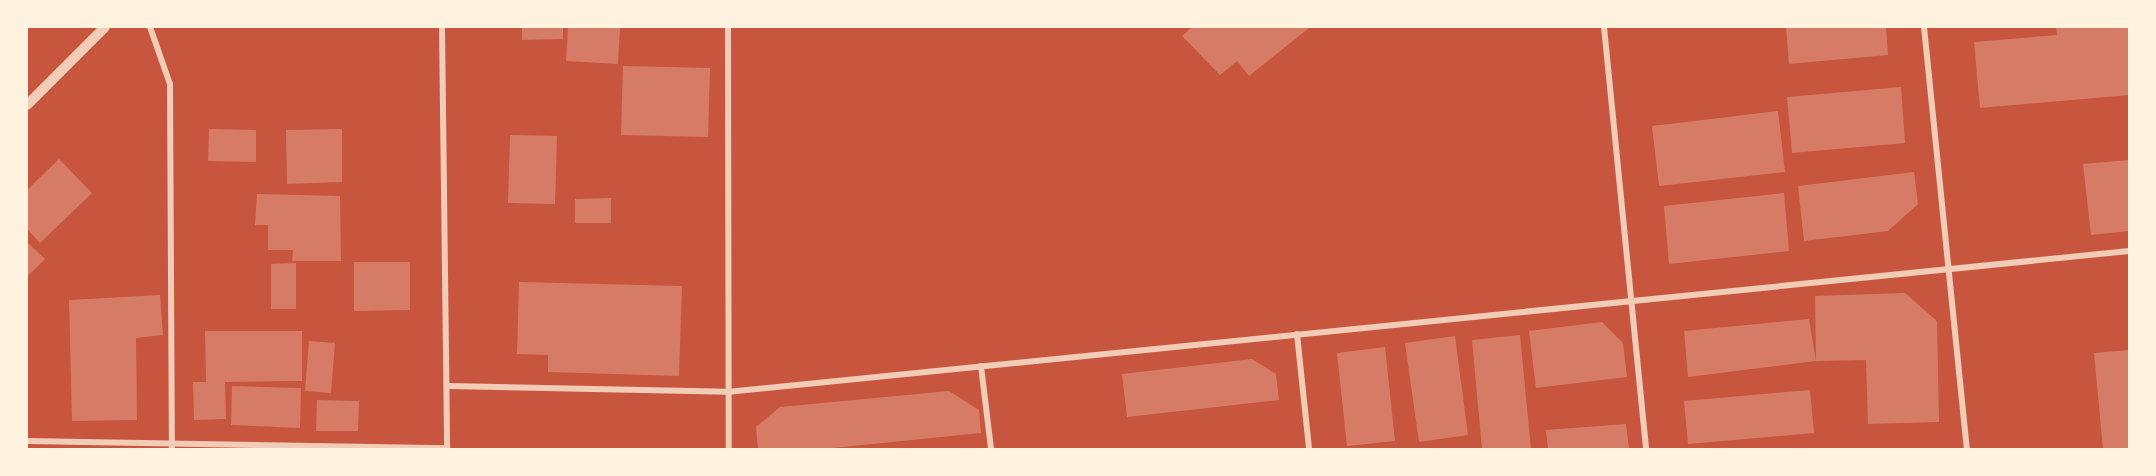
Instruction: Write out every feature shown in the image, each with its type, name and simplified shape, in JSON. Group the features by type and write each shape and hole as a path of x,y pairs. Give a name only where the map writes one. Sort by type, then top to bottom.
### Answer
{"street":[{"path":"27,105 105,27"},
{"path":"150,27 170,84 172,449"},
{"path":"27,441 172,441 447,448 449,386 442,27"},
{"path":"728,27 727,392 729,449"},
{"path":"1604,27 1646,449"},
{"path":"1923,27 1967,449"},
{"path":"449,386 727,392 2129,251"},
{"path":"1297,334 1309,449"},
{"path":"981,366 991,449"}],"building":[{"path":"522,27 563,27 563,39 522,40"},
{"path":"568,27 620,27 618,64 566,61"},
{"path":"1192,27 1310,27 1249,76 1237,61 1220,75 1182,36"},
{"path":"1786,27 1886,27 1888,55 1789,64"},
{"path":"2056,27 2129,27 2129,95 1980,108 1974,42 2057,35"},
{"path":"623,66 710,68 708,137 621,135"},
{"path":"1901,87 1905,143 1792,153 1787,97"},
{"path":"1778,111 1785,172 1659,186 1652,126"},
{"path":"209,129 256,130 256,162 208,161"},
{"path":"342,129 342,182 287,184 286,130"},
{"path":"510,135 557,136 555,204 508,203"},
{"path":"59,159 92,193 40,243 27,229 27,190"},
{"path":"2129,160 2129,231 2091,235 2083,164"},
{"path":"1914,172 1918,204 1888,231 1804,241 1798,186"},
{"path":"1784,193 1789,251 1669,264 1664,206"},
{"path":"257,194 340,196 341,261 292,261 293,250 268,250 268,225 255,225"},
{"path":"611,198 611,223 575,223 575,199"},
{"path":"27,242 45,259 27,277"},
{"path":"354,262 410,262 410,310 354,311"},
{"path":"296,263 296,309 271,309 271,264"},
{"path":"519,282 682,286 679,376 548,372 548,355 517,354"},
{"path":"1905,293 1937,321 1939,422 1868,424 1866,360 1816,361 1815,296"},
{"path":"160,295 163,335 136,338 137,420 72,421 69,300"},
{"path":"1809,319 1816,361 1688,377 1684,331"},
{"path":"1602,322 1623,343 1627,377 1536,388 1529,331"},
{"path":"205,331 302,331 302,381 225,382 226,419 194,420 193,382 206,382"},
{"path":"1520,335 1531,449 1482,449 1472,340"},
{"path":"1455,336 1468,435 1419,442 1405,343"},
{"path":"309,341 335,343 331,393 305,391"},
{"path":"1385,347 1395,441 1347,446 1337,353"},
{"path":"2129,350 2129,449 2103,449 2094,353"},
{"path":"1252,359 1276,374 1279,400 1127,417 1122,374"},
{"path":"232,386 301,388 300,428 231,425"},
{"path":"1810,390 1814,433 1688,444 1684,401"},
{"path":"949,391 979,410 981,433 823,449 758,449 756,427 780,407"},
{"path":"317,400 359,401 358,431 316,431"},
{"path":"1626,424 1629,449 1548,449 1546,430"}]}
